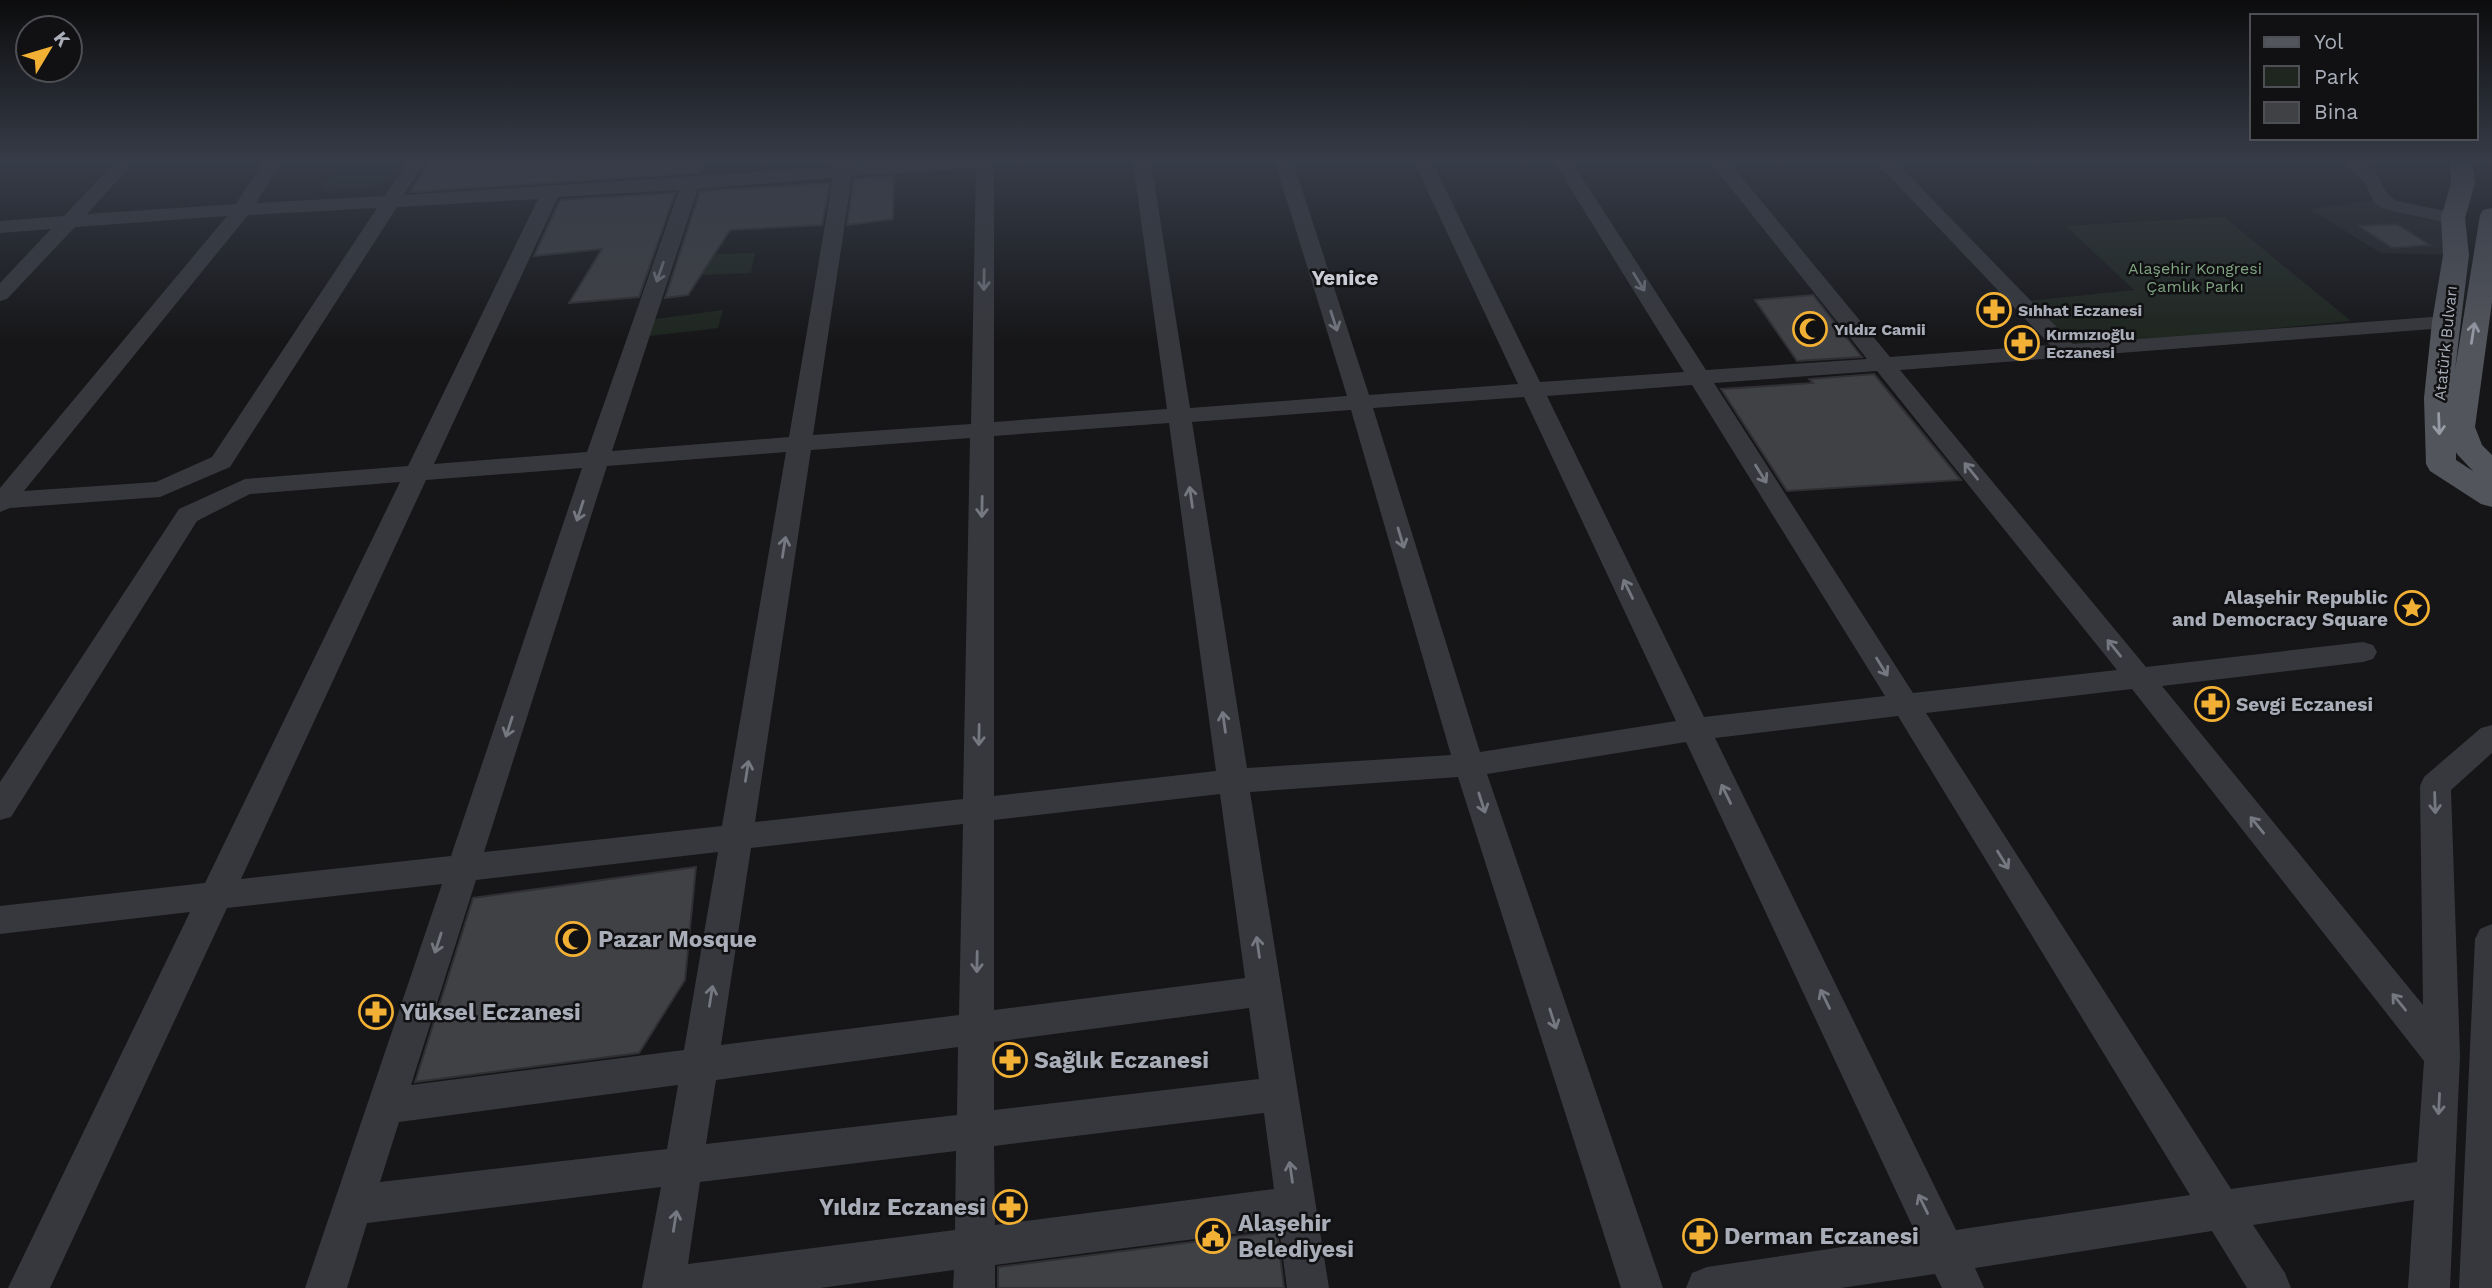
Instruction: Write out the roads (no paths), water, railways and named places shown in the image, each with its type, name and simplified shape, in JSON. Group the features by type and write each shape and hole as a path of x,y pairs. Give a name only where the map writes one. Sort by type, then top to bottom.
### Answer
{"main road":[{"name":"Atatürk Bulvarı","path":"2453,222 2456,255 2445,322 2438,398 2441,464 2492,497"},
{"name":"Atatürk Bulvarı","path":"2491,228 2460,427 2468,448 2492,472"}],"street":[{"path":"0,227 58,222"},
{"path":"0,295 70,222"},
{"path":"1,502 232,222"},
{"path":"1,502 160,489 221,462 378,222"},
{"path":"29,1288 537,222"},
{"path":"326,1288 597,458 677,222"},
{"path":"835,222 663,1288 1296,1206"},
{"path":"974,1288 984,222"},
{"path":"1151,222 1308,1288"},
{"path":"1303,222 1469,765 1642,1288"},
{"path":"1452,222 1964,1288"},
{"path":"1601,222 2270,1288"},
{"path":"1768,222 2140,678 2442,1056"},
{"path":"1943,222 2068,351"},
{"path":"0,808 188,515 245,486 802,442 2445,322"},
{"path":"221,462 245,486"},
{"path":"160,489 188,515"},
{"path":"0,920 1233,781 1469,765 1694,729 2363,652"},
{"path":"2429,1288 2442,1056 2435,786 2492,736"},
{"path":"2480,1288 2488,1128 2492,939"},
{"path":"386,1106 1265,991"},
{"path":"353,1205 1280,1094"},
{"path":"1707,1288 2435,1178"}],"place":[{"name":"Sıhhat Eczanesi","path":"1994,310"},
{"name":"Yıldız Camii","path":"1810,329"},
{"name":"Kırmızıoğlu Eczanesi","path":"2022,343"},
{"name":"Alaşehir Republic and Democracy Square","path":"2412,608"},
{"name":"Sevgi Eczanesi","path":"2212,704"},
{"name":"Pazar Mosque","path":"573,939"},
{"name":"Yüksel Eczanesi","path":"376,1012"},
{"name":"Sağlık Eczanesi","path":"1010,1060"},
{"name":"Yıldız Eczanesi","path":"1010,1207"},
{"name":"Alaşehir Belediyesi","path":"1213,1236"},
{"name":"Derman Eczanesi","path":"1700,1236"}],"district":[{"name":"Yenice","path":"1345,278"}],"park label":[{"name":"Alaşehir Kongresi Çamlık Parkı","path":"2195,277"}]}
